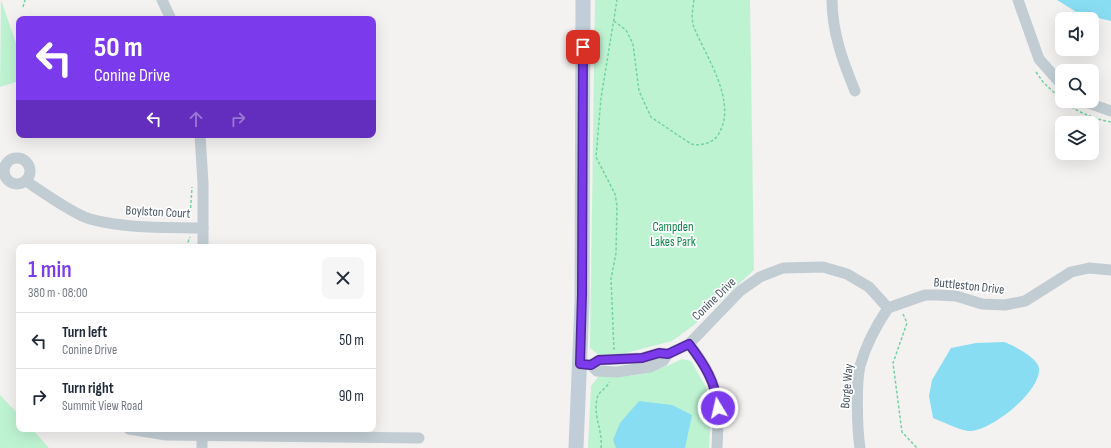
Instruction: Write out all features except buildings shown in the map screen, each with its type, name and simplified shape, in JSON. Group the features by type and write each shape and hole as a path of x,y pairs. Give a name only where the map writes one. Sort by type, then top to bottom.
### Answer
{"street":[{"path":"162,0 170,16"},
{"path":"576,448 585,365 582,303 583,0"},
{"path":"832,0 836,36 842,60 855,91"},
{"path":"1018,0 1039,59 1055,77"},
{"path":"1099,107 1111,111"},
{"path":"200,138 203,183 203,244"},
{"name":"Boylston Court","path":"26,181 46,195 88,219 136,227 203,228"},
{"name":"Conine Drive","path":"585,365 598,371 612,372 650,367 663,361 668,354 689,344 740,291 760,277 783,268 823,267 847,274 869,287 893,306"},
{"name":"Buttleston Drive","path":"893,306 925,295 956,296 982,304 1005,305 1025,301 1071,272 1089,268 1111,270"},
{"name":"Borge Way","path":"860,448 858,436 860,367 869,340 893,306"},
{"path":"689,344 711,375 717,397 717,448"},
{"name":"Conine Drive","path":"585,365 599,360 642,358 659,353 668,354"},
{"path":"148,432 166,435 202,432 419,438"},
{"path":"202,432 202,448"}],"path":[{"path":"23,7 25,0"},
{"path":"613,360 611,279 616,253 617,206 615,194 596,157 597,127 617,0"},
{"path":"614,21 626,30 633,44 639,91 651,116 690,144 697,146 709,143 716,138 723,128 725,104 719,82 693,25 692,15 694,0"},
{"path":"1073,108 1078,112 1091,117 1111,122"},
{"path":"189,244 191,228 191,219 189,216 192,211 192,183"},
{"path":"893,306 907,323 893,363 895,389 902,432 917,448"},
{"path":"601,448 601,436 595,414 597,396 608,385 612,372"}],"green space":[{"path":"1,0 16,43 16,82 0,87"},
{"name":"Campden Lakes Park","path":"595,0 750,0 754,270 694,325 672,341 622,354 601,357 590,348"},
{"path":"682,359 691,361 706,387 711,411 709,448 588,448 591,386 599,376 642,374"},
{"path":"0,395 16,412 16,432 35,432 49,448 0,448"}],"water":[{"path":"1057,0 1111,0 1111,21 1099,18 1099,12 1076,12"},
{"path":"1004,342 1030,356 1038,364 1038,377 1032,388 1023,399 1000,418 977,430 964,430 933,418 929,396 932,380 951,348 976,343"},
{"path":"639,401 672,405 692,415 685,448 616,448 613,440 620,423"}],"route":[{"path":"583,47 582,294 580,364 591,365 599,360 622,360 642,358 659,353 668,354 689,344 711,375 717,397 718,408"}]}
